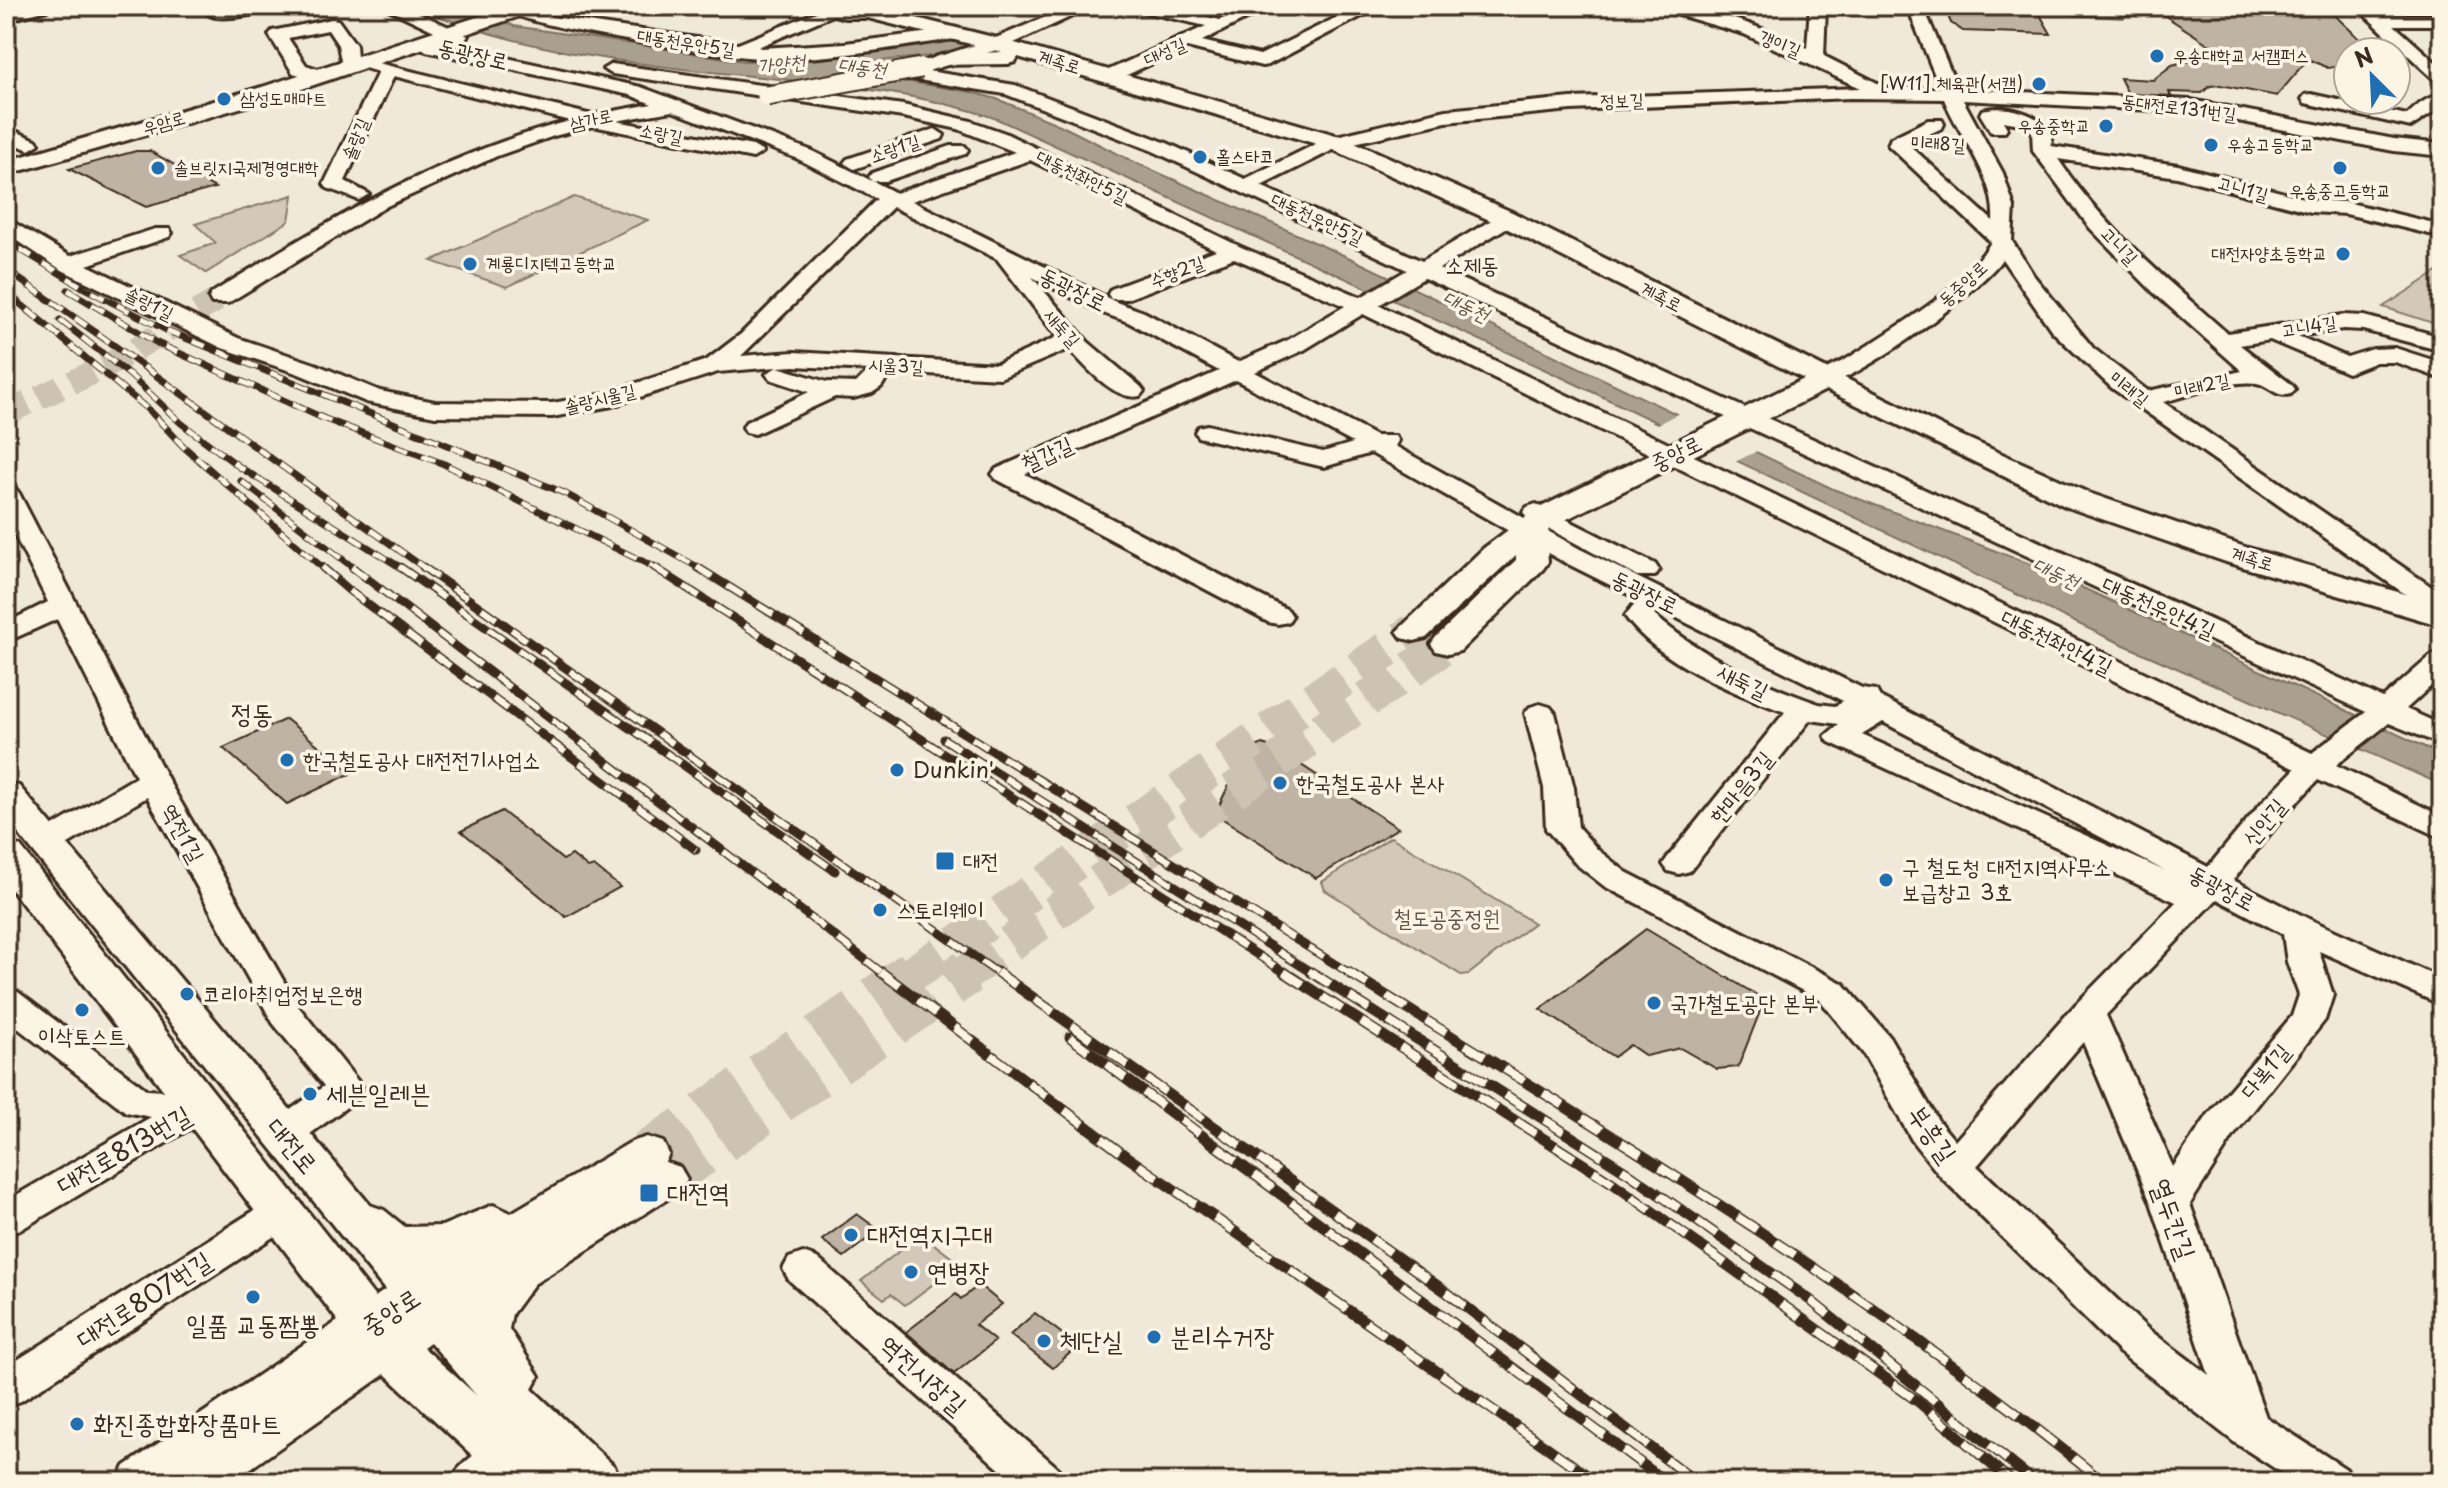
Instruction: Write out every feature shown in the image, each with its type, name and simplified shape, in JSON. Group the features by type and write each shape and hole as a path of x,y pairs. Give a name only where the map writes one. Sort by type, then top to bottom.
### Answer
{"main road":[{"name":"우암로","path":"6,168 321,76 518,8"},
{"name":"계족로","path":"830,8 866,9 1030,53 1335,142 1507,219 1825,380 2078,500 2237,555 2442,616"},
{"path":"942,61 1006,58 1030,53"},
{"name":"중앙로","path":"1414,631 1495,555 1538,524 1825,380"},
{"path":"1448,644 1532,562 1538,524"},
{"name":"대전로","path":"6,794 282,1135 425,1304 510,1458"},
{"name":"대전로","path":"6,855 378,1335 510,1458 596,1482"},
{"path":"328,1189 389,1241 415,1247 451,1243 486,1227 549,1189 655,1166"},
{"name":"중앙로","path":"425,1304 518,1270 655,1166"},
{"name":"중앙로","path":"143,1482 425,1304 655,1166"},
{"path":"510,1458 513,1374 484,1332 489,1308 518,1270"},
{"name":"중앙로","path":"190,1482 378,1335"}],"street":[{"path":"6,16 41,6"},
{"path":"216,14 269,6"},
{"name":"대동천좌안5길","path":"390,6 449,33 630,73 928,115 991,134 1234,251 1364,304 1675,455"},
{"name":"삼가로","path":"220,298 297,248 386,197 495,148 538,133 592,119 678,105 751,109 921,68 997,44 1086,6"},
{"path":"1148,6 1222,25"},
{"name":"대성길","path":"1108,77 1264,6"},
{"path":"1187,42 1266,60 1373,6"},
{"name":"갱이길","path":"1668,6 1722,13 1888,94"},
{"path":"1815,58 1818,6"},
{"name":"동중앙로","path":"1825,380 1855,364 1944,303 1988,264 2002,241 2004,207 1993,173 1963,122 1915,6"},
{"path":"2363,6 2442,77"},
{"name":"대동천우안5길","path":"518,8 550,22 736,50 786,53 954,34"},
{"path":"736,50 830,8"},
{"path":"2377,20 2442,20"},
{"path":"321,76 299,69 278,35 332,24 356,64"},
{"name":"동광장로","path":"424,42 442,41 566,67 654,90 678,105 751,109 879,177 903,197 1003,254 1244,368 1873,699 2212,884 2299,928 2442,993"},
{"name":"동광장로","path":"424,42 432,47 613,86 678,105 903,197 1119,294 1244,368"},
{"name":"소랑길","path":"356,64 592,119 792,160 823,163"},
{"name":"대동천우안5길","path":"874,67 1009,89 1160,147 1742,419"},
{"name":"솔랑길","path":"359,194 334,184 388,70"},
{"path":"592,119 621,99 613,86"},
{"name":"동대전로131번길","path":"1912,94 2136,101 2230,113 2394,145 2442,150"},
{"name":"정보길","path":"1246,186 1335,142 1446,116 1527,106 1912,94"},
{"path":"2311,99 2411,121 2432,102 2442,101"},
{"path":"2230,113 2232,121 2242,125 2442,160"},
{"name":"고니길","path":"1998,128 1989,114 2024,118 2039,125 2044,134 2043,151 2077,202 2158,286 2262,376 2283,389"},
{"path":"6,133 29,144"},
{"name":"소랑1길","path":"854,163 935,135"},
{"name":"미래8길","path":"1942,137 1978,146"},
{"name":"미래길","path":"1942,137 1898,142 1904,153 2002,241 2024,278 2085,353 2142,400 2442,607"},
{"path":"879,177 958,150"},
{"name":"고니1길","path":"2043,151 2178,171 2311,206 2346,208 2442,231"},
{"name":"솔랑시울길","path":"230,343 307,369 374,397 435,409 552,410 604,401 715,365 749,339 885,203 1032,153"},
{"path":"1421,271 1507,219"},
{"name":"솔랑1길","path":"6,224 68,264 230,343"},
{"path":"68,264 162,233"},
{"name":"수향2길","path":"1119,294 1234,251"},
{"name":"새둑길","path":"1003,254 1099,369 1132,391"},
{"name":"철갑길","path":"1278,616 1005,474 1296,345 1421,271"},
{"name":"고니4길","path":"2222,341 2343,322 2364,323 2442,344"},
{"path":"2273,333 2348,366 2368,354 2390,353 2442,372"},
{"name":"시울3길","path":"715,365 794,359 1000,371 1071,339"},
{"path":"755,427 829,391 866,387 873,382 883,365"},
{"path":"778,374 829,391"},
{"name":"미래2길","path":"2142,400 2229,379 2262,376"},
{"name":"대동천우안4길","path":"1742,419 2382,713 2442,736"},
{"path":"1207,432 1324,460 1386,442"},
{"name":"대동천좌안4길","path":"1675,455 2442,828"},
{"name":"역전1길","path":"6,493 153,780 285,1014 346,1089 282,1135"},
{"name":"동광장로","path":"1538,524 1655,596 1873,699"},
{"name":"새둑길","path":"1655,596 1639,616 1683,653 1802,710 1825,716 1842,715 1873,699"},
{"path":"6,634 62,606"},
{"path":"2382,713 2442,661"},
{"path":"1873,699 1840,736 2212,884"},
{"name":"한마음3길","path":"1679,864 1802,710"},
{"name":"부흥길","path":"1540,713 1559,788 1562,829 1587,857 1615,879 1832,992 1876,1045 1926,1132 1954,1167 2134,1341 2250,1429 2331,1482"},
{"name":"신안길","path":"1954,1167 2088,1013 2212,884 2274,808 2316,765 2382,713"},
{"path":"47,843 153,780"},
{"name":"동광장로","path":"2212,884 2351,936 2442,976"},
{"name":"다복1길","path":"2170,1203 2221,1125 2308,1020 2316,995 2304,962 2299,928"},
{"path":"6,1001 139,1103 200,1106"},
{"name":"열두칸길","path":"2088,1013 2170,1203 2250,1429"},
{"name":"대전로813번길","path":"6,1219 200,1106"},
{"name":"대전로807번길","path":"6,1389 282,1212"},
{"name":"역전시장길","path":"803,1269 1044,1482"}],"green space":[{"path":"2062,6 2138,6 2123,18 2072,15"},
{"path":"293,195 289,221 206,273 180,255 216,243 195,224"},
{"path":"574,197 648,220 507,287 431,261"},
{"path":"2442,269 2442,326 2383,307"},
{"name":"철도공중정원","path":"1391,837 1534,923 1469,974 1461,975 1325,890 1322,882"},
{"name":"연병장","path":"921,1234 960,1264 905,1305 891,1294 884,1299 861,1281"}],"water":[{"path":"414,6 469,6 514,26 744,61 801,60 944,42 962,53 879,61 848,69 861,74 971,92 997,99 1060,125 1132,161 1352,259 1833,489 2038,567 2442,755 2442,785 2104,636 1561,377 997,119 941,103 885,92 589,56 500,36"}],"pier":[{"path":"1683,411 1761,449 1733,463 1654,426"}],"building":[{"path":"1944,6 2035,6 2051,34 1963,31 1951,23"},
{"path":"2150,6 2325,6 2357,36 2332,36 2332,67 2308,59 2277,96 2220,85 2210,86 2202,93 2169,92 2171,96 2128,94 2120,78 2153,80 2172,65 2222,53"},
{"name":"솔브릿지국제경영대학","path":"136,151 150,151 215,188 146,207 69,169"},
{"name":"한국철도공사 대전전기사업소","path":"286,719 352,773 287,804 223,748"},
{"name":"한국철도공사 본사","path":"1262,744 1275,748 1398,828 1316,878 1215,814 1244,753"},
{"path":"502,811 563,860 572,855 588,868 594,866 620,887 566,917 461,831"},
{"name":"국가철도공단 본부","path":"1646,929 1760,997 1761,1009 1738,1067 1717,1069 1680,1048 1646,1056 1630,1045 1614,1057 1540,1009"},
{"name":"대전역지구대","path":"857,1214 879,1230 844,1257 822,1240"},
{"path":"979,1285 1002,1304 975,1325 995,1341 954,1374 906,1332 956,1294 961,1299"},
{"name":"체단실","path":"1035,1313 1078,1346 1053,1368 1010,1335"}],"waterway":[{"name":"가양천","path":"901,52 959,45"}],"tunnel":[{"path":"6,413 107,366 220,298"},
{"path":"912,974 1414,631"},
{"path":"965,974 1448,644"},
{"path":"647,1154 915,972"},
{"path":"664,1179 968,972"}],"railway":[{"path":"6,240 23,251"},
{"path":"20,249 86,289 166,330 564,493 701,569"},
{"path":"6,270 426,569"},
{"path":"68,290 159,344 325,419 444,464 654,567"},
{"path":"6,292 152,413 184,447 324,569"},
{"path":"60,320 130,375 181,423 241,468 402,568"},
{"path":"241,481 355,569"},
{"path":"322,567 351,592 696,850"},
{"path":"352,567 884,974"},
{"path":"423,567 999,974"},
{"path":"654,567 658,569"},
{"path":"654,567 1287,974"},
{"path":"697,567 1351,974"},
{"path":"402,568 835,871"},
{"path":"944,739 1314,974"},
{"path":"881,972 1127,1157 1597,1482"},
{"path":"997,972 1449,1294 1696,1482"},
{"path":"1284,972 1614,1184 1920,1403 2012,1482"},
{"path":"1311,972 1627,1172 1810,1300 2035,1482"},
{"path":"1348,972 1638,1153 1829,1278 2014,1411 2103,1482"},
{"path":"1070,1037 1666,1482"}],"place":[{"name":"우송대학교 서캠퍼스","path":"2157,56"},
{"name":"[W11] 체육관(서캠)","path":"2039,84"},
{"name":"삼성도매마트","path":"224,99"},
{"name":"우송중학교","path":"2106,126"},
{"name":"우송고등학교","path":"2211,145"},
{"name":"홀스타코","path":"1200,157"},
{"name":"솔브릿지국제경영대학","path":"158,168"},
{"name":"우송중고등학교","path":"2340,168"},
{"name":"대전자양초등학교","path":"2343,254"},
{"name":"계룡디지텍고등학교","path":"470,264"},
{"name":"한국철도공사 대전전기사업소","path":"287,760"},
{"name":"Dunkin'","path":"897,770"},
{"name":"한국철도공사 본사","path":"1280,783"},
{"name":"대전","path":"945,861"},
{"name":"구 철도청 대전지역사무소 보급창고 3호","path":"1886,880"},
{"name":"스토리웨이","path":"880,910"},
{"name":"코리아취업정보은행","path":"187,994"},
{"name":"국가철도공단 본부","path":"1654,1003"},
{"name":"이삭토스트","path":"82,1010"},
{"name":"세븐일레븐","path":"310,1094"},
{"name":"대전역","path":"649,1193"},
{"name":"대전역지구대","path":"851,1235"},
{"name":"연병장","path":"911,1272"},
{"name":"일품 교동짬뽕","path":"253,1297"},
{"name":"분리수거장","path":"1154,1337"},
{"name":"체단실","path":"1044,1341"},
{"name":"화진종합화장품마트","path":"77,1424"}],"district":[{"name":"소제동","path":"1472,265"},
{"name":"정동","path":"252,714"}],"water label":[{"name":"대동천","path":"862,67"},
{"name":"대동천","path":"1466,306"},
{"name":"대동천","path":"2056,573"}]}
